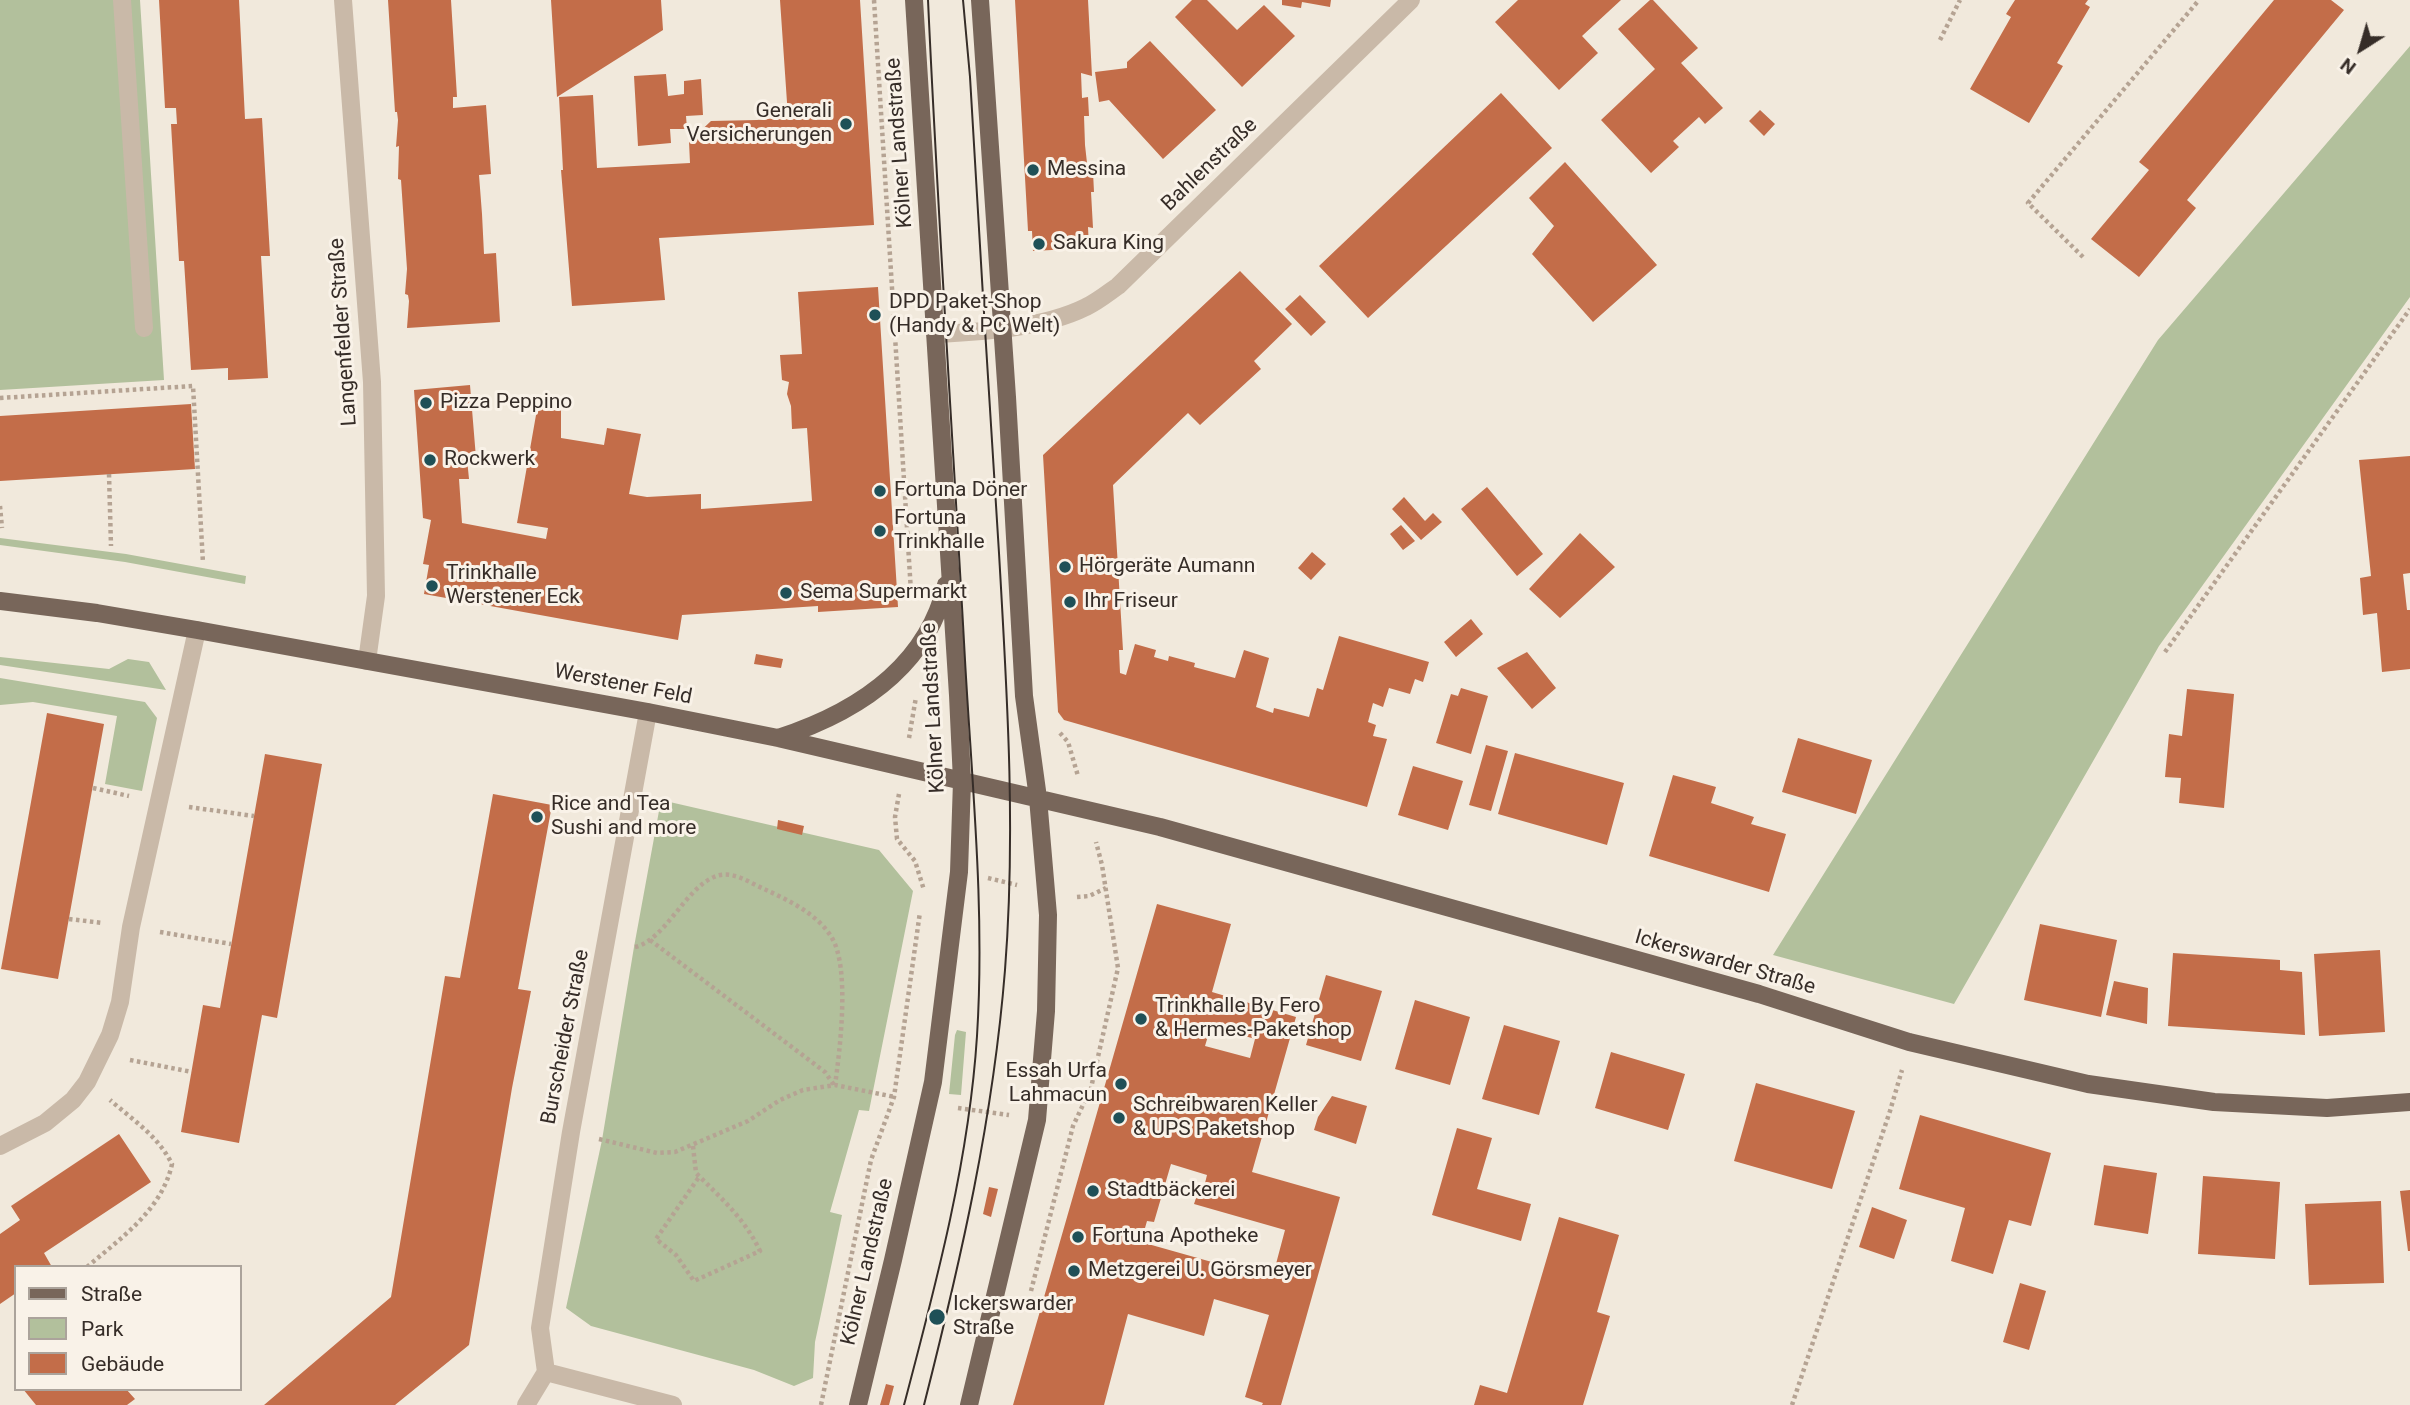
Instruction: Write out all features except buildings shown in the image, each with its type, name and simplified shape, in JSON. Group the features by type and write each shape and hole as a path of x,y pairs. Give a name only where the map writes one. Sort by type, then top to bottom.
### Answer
{"main road":[{"name":"Kölner Landstraße","path":"858,1405 928,1103 959,872 962,781 914,0"},
{"path":"969,1405 1037,1120 1046,1012 1048,915 1038,798 1024,696 1003,327 980,0"},
{"path":"778,738 813,727 869,697 902,668 942,603 950,568"},
{"name":"Werstener Feld","path":"0,601 97,613 197,630 648,712 778,738 1038,798"},
{"name":"Ickerswarder Straße","path":"1038,798 1134,820 1549,935 1759,994 1909,1042 2088,1084 2214,1102 2327,1108 2410,1102"}],"street":[{"path":"122,0 144,328"},
{"name":"Langenfelder Straße","path":"343,0 372,382 376,596 367,661"},
{"name":"Bahlenstraße","path":"935,334 1027,325 1058,318 1087,307 1118,286 1411,0"},
{"path":"0,1146 54,1117 73,1100 87,1082 110,1035 120,1002 131,927 197,630"},
{"name":"Burscheider Straße","path":"546,1372 540,1328 571,1132 648,712"},
{"path":"526,1405 546,1372 622,1399 673,1405"}],"path":[{"path":"874,0 911,603"},
{"path":"1940,40 1960,0"},
{"path":"2083,257 2028,203 2199,0"},
{"path":"2165,652 2410,309"},
{"path":"0,398 193,386 203,563"},
{"path":"109,474 111,546"},
{"path":"0,506 2,528"},
{"path":"912,715 916,697"},
{"path":"821,1405 871,1160 894,1097 924,888 915,861 897,839 895,817"},
{"path":"1030,1294 1073,1126 1091,1088 1118,968 1102,865"},
{"path":"959,872 1075,897 1089,896 1105,888"},
{"path":"607,942 634,947 650,940 701,885 717,876 734,875 784,898 809,914 832,938 841,962 839,1057 835,1085"},
{"path":"650,940 825,1072 835,1085"},
{"path":"1792,1405 1891,1111 1909,1042"},
{"path":"102,1055 192,1072"},
{"path":"87,1082 152,1134 172,1164 169,1178 157,1202 89,1265"},
{"path":"571,1132 657,1153 675,1153 748,1121 780,1100 803,1090 835,1085 1073,1126"},
{"path":"693,1146 696,1173 736,1212 751,1231 760,1251 694,1281 676,1255 656,1239 699,1177"}],"green space":[{"path":"0,0 140,0 164,380 0,390"},
{"path":"2410,46 2410,297 2159,646 1954,1004 1773,955 2158,340"},
{"path":"0,538 126,554 246,576 245,584 125,562 0,545"},
{"path":"0,657 109,669 128,659 149,662 166,690 0,665"},
{"path":"0,678 145,702 157,718 142,791 105,784 117,716 33,702 0,705"},
{"path":"661,800 879,850 913,891 869,1111 859,1110 830,1212 842,1215 815,1342 813,1378 794,1386 754,1370 591,1326 566,1308 602,1140"},
{"path":"957,1030 966,1032 961,1095 949,1094"}],"tram line":[{"path":"904,1405 959,1176 973,1083 979,989 977,848 928,0"},
{"path":"924,1405 951,1297 984,1135 1000,1026 1010,865 1005,657 963,0"}],"place":[{"name":"Generali Versicherungen","path":"846,124"},
{"name":"Messina","path":"1033,170"},
{"name":"Sakura King","path":"1039,244"},
{"name":"DPD Paket-Shop (Handy & PC Welt)","path":"875,315"},
{"name":"Pizza Peppino","path":"426,403"},
{"name":"Rockwerk","path":"430,460"},
{"name":"Fortuna Döner","path":"880,491"},
{"name":"Fortuna Trinkhalle","path":"880,531"},
{"name":"Hörgeräte Aumann","path":"1065,567"},
{"name":"Trinkhalle Werstener Eck","path":"432,586"},
{"name":"Sema Supermarkt","path":"786,593"},
{"name":"Ihr Friseur","path":"1070,602"},
{"name":"Rice and Tea Sushi and more","path":"537,817"},
{"name":"Trinkhalle By Fero & Hermes-Paketshop","path":"1141,1019"},
{"name":"Essah Urfa Lahmacun","path":"1121,1084"},
{"name":"Schreibwaren Keller & UPS Paketshop","path":"1119,1118"},
{"name":"Stadtbäckerei","path":"1093,1191"},
{"name":"Fortuna Apotheke","path":"1078,1237"},
{"name":"Metzgerei U. Görsmeyer","path":"1074,1271"},
{"name":"Ickerswarder Straße","path":"937,1317"}]}
